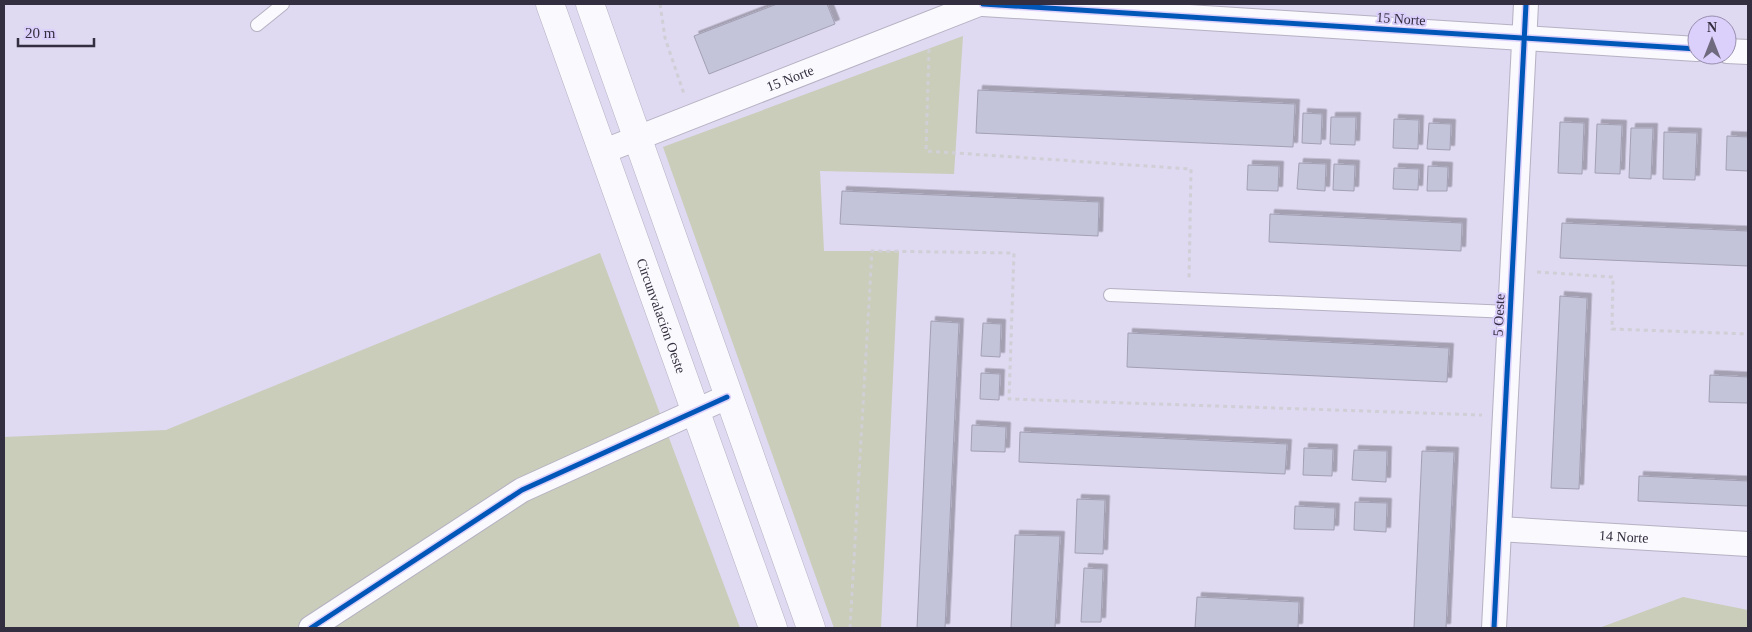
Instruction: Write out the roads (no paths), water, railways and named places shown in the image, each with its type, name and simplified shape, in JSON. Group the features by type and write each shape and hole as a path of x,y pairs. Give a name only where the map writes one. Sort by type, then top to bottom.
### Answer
{"main road":[{"name":"Circunvalación Oeste","path":"550,4 773,628"},
{"path":"590,4 811,628"}],"street":[{"name":"15 Norte","path":"602,152 638,136 979,4"},
{"name":"15 Norte","path":"983,4 1687,48"},
{"name":"5 Oeste","path":"1494,628 1526,4"},
{"path":"311,628 522,490 728,396"},
{"name":"14 Norte","path":"1499,529 1748,544"}],"lane":[{"path":"257,25 283,4"},
{"path":"1110,295 1510,312"}]}
